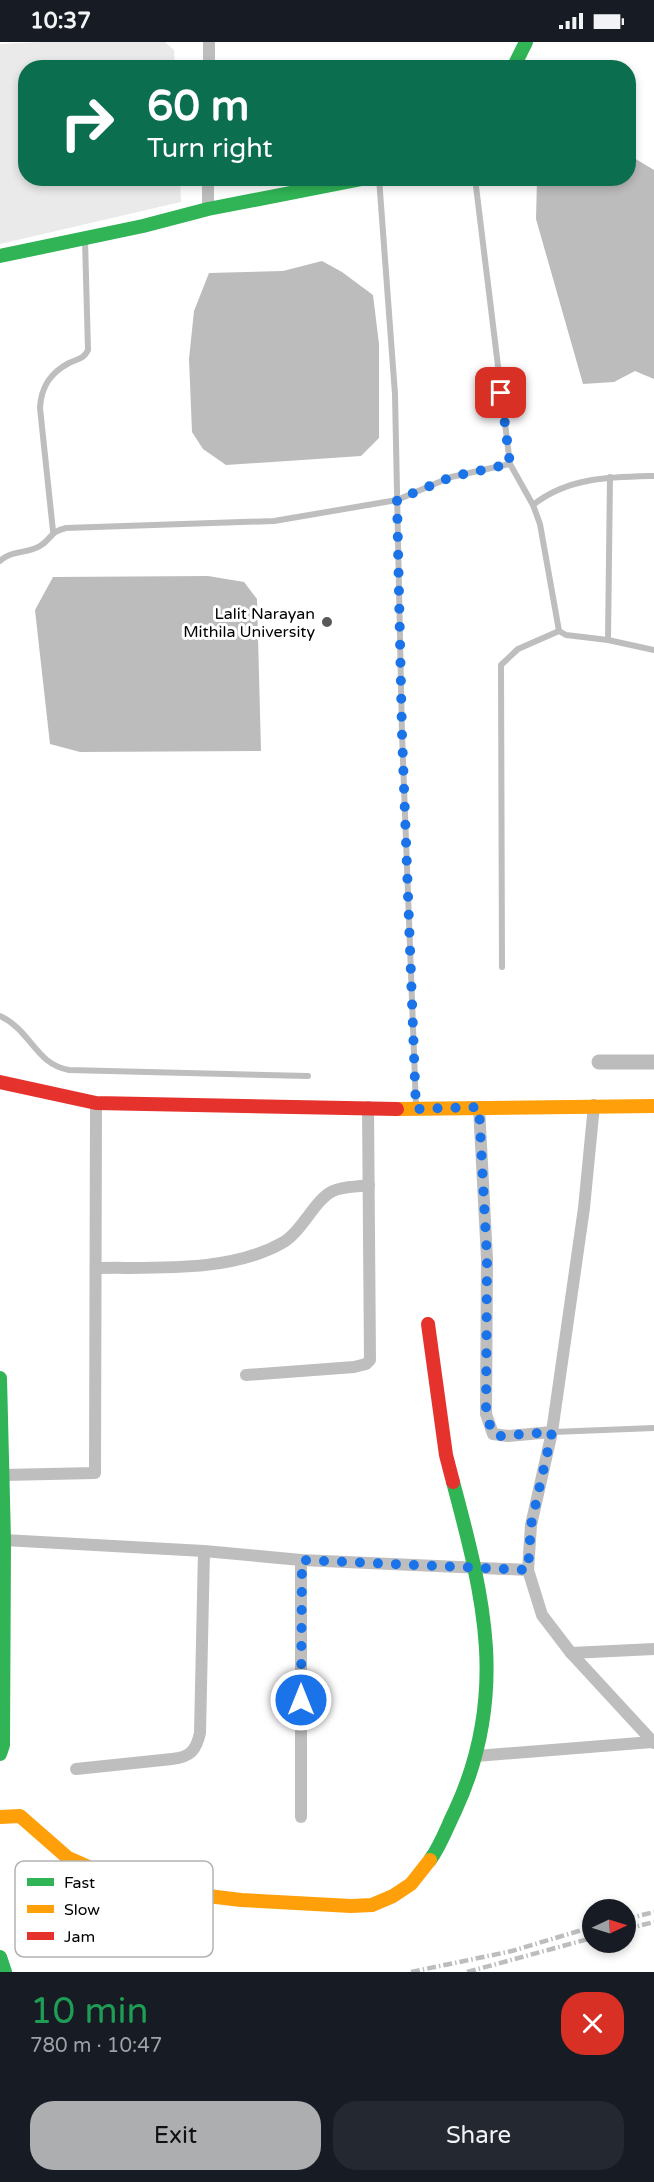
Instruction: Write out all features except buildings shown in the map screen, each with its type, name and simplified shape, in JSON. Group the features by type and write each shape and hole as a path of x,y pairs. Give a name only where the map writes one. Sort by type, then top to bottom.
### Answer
{"street":[{"path":"209,42 209,60"},
{"path":"517,60 526,42"},
{"path":"208,186 208,209"},
{"path":"0,256 143,226 208,209 326,186"},
{"path":"0,1082 96,1103 416,1109 654,1106"},
{"path":"3,1475 95,1473 96,1103"},
{"path":"594,1105 584,1208 552,1432 531,1525 528,1570 542,1615 571,1653 653,1743"},
{"path":"246,1375 354,1367 366,1364 370,1360 368,1107"},
{"path":"479,1107 487,1258 486,1414 493,1434 500,1436 552,1432"},
{"path":"96,1268 215,1264 254,1254 284,1242 296,1233 330,1192 369,1185"},
{"path":"213,1896 276,1903 372,1905 393,1896 411,1884 435,1853 464,1791 476,1756 487,1700 487,1640 476,1568 446,1455 428,1324"},
{"path":"0,1378 4,1540 3,1744 0,1754"},
{"path":"4,1540 204,1551 302,1560 528,1570"},
{"path":"76,1769 183,1758 194,1750 200,1733 204,1551"},
{"path":"301,1817 302,1560"},
{"path":"571,1653 654,1649"},
{"path":"476,1756 653,1743"},
{"path":"0,1817 20,1816 68,1858 75,1861"},
{"path":"0,1958 5,1972"}],"lane":[{"path":"380,186 395,394 402,734 416,1109"},
{"path":"475,186 510,464 533,505 540,524 559,631"},
{"path":"53,531 40,408 41,394 55,372 85,357 88,351 85,237"},
{"path":"0,561 15,553 38,548 53,531 66,528 274,521 397,500 451,477 510,464"},
{"path":"533,505 559,488 610,477 654,476"},
{"path":"608,640 610,477"},
{"path":"559,631 566,635 608,640 654,651"},
{"path":"502,967 501,665 518,649 559,631"},
{"path":"0,1016 16,1024 50,1064 69,1070 308,1076"},
{"path":"552,1432 654,1428"}],"shaded area":[{"path":"165,42 174,50 175,60 18,60 18,186 180,186 181,202 0,244 0,44"},
{"path":"636,159 654,170 654,379 635,371 614,382 583,384 536,219 537,186 636,186"},
{"path":"322,261 342,272 373,295 379,344 379,438 361,456 226,465 203,449 192,432 189,359 194,311 209,273 283,271"},
{"path":"208,576 244,582 257,599 261,751 80,752 50,744 35,610 53,577"}],"waterway":[{"path":"599,1062 654,1062"}],"railway":[{"path":"636,1916 654,1912"},
{"path":"636,1926 654,1922"},
{"path":"411,1972 512,1951 582,1930"},
{"path":"467,1972 582,1941"}],"traffic: fast":[{"path":"517,60 526,42"},
{"path":"0,256 143,226 208,209 326,186"},
{"path":"0,1378 4,1540 3,1745 0,1754"},
{"path":"430,1860 441,1842 472,1768 482,1727 486,1687 486,1646 481,1606 474,1566 453,1482"},
{"path":"0,1957 5,1972"}],"traffic: slow":[{"path":"397,1109 654,1106"},
{"path":"0,1817 20,1816 68,1858 75,1861"},
{"path":"213,1897 351,1906 372,1905 393,1896 411,1884 430,1860"}],"traffic: jam":[{"path":"0,1082 96,1103 397,1109"},
{"path":"428,1324 446,1455 453,1482"}],"place":[{"name":"Lalit Narayan Mithila University","path":"327,622"}],"route":[{"path":"301,1700 302,1560 528,1570 531,1525 552,1432 500,1436 493,1434 486,1414 487,1258 479,1107 416,1109 402,734 397,500 451,477 510,464 501,393"}]}
